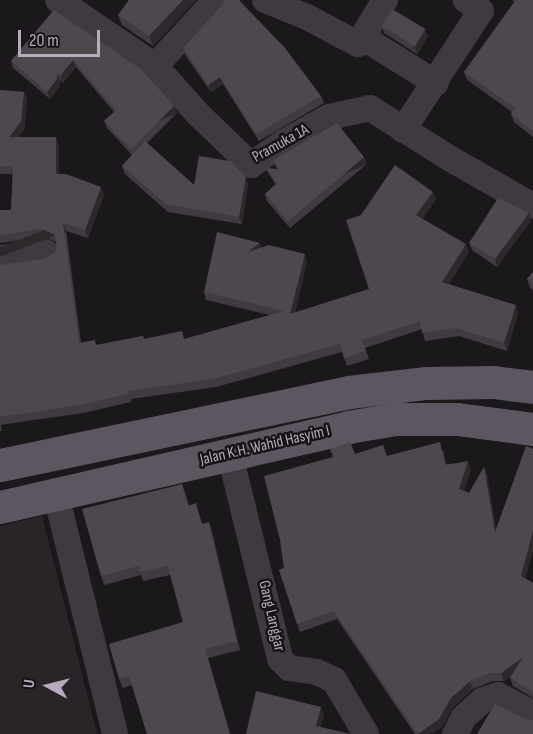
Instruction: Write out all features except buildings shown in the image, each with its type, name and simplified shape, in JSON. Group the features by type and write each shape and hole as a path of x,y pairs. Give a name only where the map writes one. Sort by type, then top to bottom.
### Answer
{"main road":[{"path":"0,465 349,392 426,383 493,382 533,387"},
{"name":"Jalan K.H. Wahid Hasyim I","path":"0,507 348,427 395,419 457,419 533,429"}],"street":[{"path":"58,0 155,66 216,0"},
{"path":"264,0 307,17 358,44 385,0"},
{"path":"474,6 436,83 403,130 533,206"},
{"path":"362,37 436,83"},
{"name":"Pramuka 1A","path":"155,66 198,114 251,165 284,142 329,117 370,108 403,130"},
{"path":"0,258 46,252"},
{"name":"Gang Langgar","path":"230,454 280,659 289,668 317,672 334,680 366,734"},
{"path":"56,495 115,734"},
{"path":"455,734 464,717 483,700 498,696 533,714"}],"shaded area":[{"path":"42,516 97,734 0,734 0,526"}]}
